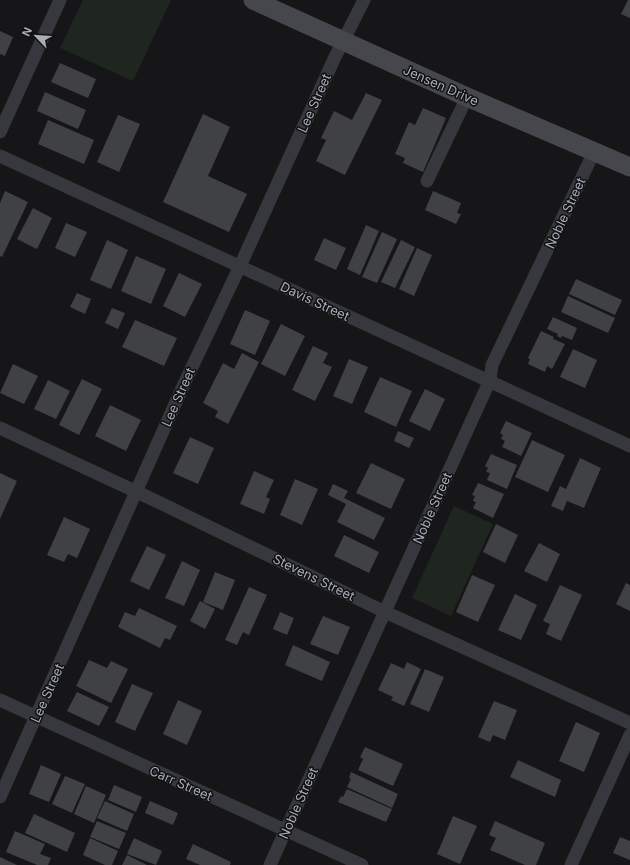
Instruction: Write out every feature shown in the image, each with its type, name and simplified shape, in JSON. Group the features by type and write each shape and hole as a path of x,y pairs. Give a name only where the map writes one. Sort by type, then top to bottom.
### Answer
{"main road":[{"name":"Jensen Drive","path":"253,0 467,97 630,167"}],"street":[{"path":"0,132 60,0"},
{"name":"Lee Street","path":"0,797 184,384 240,266 335,57 364,0"},
{"path":"427,181 467,97"},
{"name":"Noble Street","path":"270,865 490,380 492,365 594,152"},
{"name":"Davis Street","path":"0,156 408,344 490,380 630,446"},
{"name":"Stevens Street","path":"0,428 137,492 385,612 630,723"},
{"name":"Carr Street","path":"0,700 362,865"},
{"path":"571,865 630,735"}],"shaded area":[{"path":"83,0 171,0 133,81 60,48"},
{"path":"454,506 493,524 451,616 412,598"}],"building":[{"path":"628,0 630,0 630,18 621,14"},
{"path":"0,31 13,37 5,56 0,54"},
{"path":"60,63 96,79 88,98 51,82"},
{"path":"45,92 86,110 78,129 37,111"},
{"path":"366,93 382,100 345,175 316,161 326,140 321,138 334,111 352,120"},
{"path":"423,108 446,118 423,172 403,163 405,158 395,154 409,122 415,125"},
{"path":"203,114 230,127 208,176 247,194 229,232 163,202"},
{"path":"118,115 140,124 119,172 97,162"},
{"path":"48,120 94,140 84,164 38,144"},
{"path":"5,191 28,202 2,257 0,256 0,203"},
{"path":"433,191 461,203 457,213 461,214 456,224 425,210"},
{"path":"33,208 52,218 37,249 17,239"},
{"path":"66,223 87,232 75,257 55,248"},
{"path":"366,225 379,231 360,275 347,269"},
{"path":"382,232 397,239 377,283 362,277"},
{"path":"324,238 346,248 336,270 314,260"},
{"path":"107,240 128,250 111,289 90,280"},
{"path":"401,240 415,247 395,288 381,282"},
{"path":"417,248 432,255 414,296 399,289"},
{"path":"136,256 166,269 151,304 121,291"},
{"path":"179,273 202,284 185,317 163,306"},
{"path":"576,279 622,300 615,315 569,294"},
{"path":"77,293 91,299 85,314 70,307"},
{"path":"568,296 615,318 608,333 561,312"},
{"path":"112,308 125,313 118,329 105,323"},
{"path":"245,310 270,321 255,355 230,344"},
{"path":"553,317 577,328 572,340 562,336 561,338 557,336 558,334 547,329"},
{"path":"135,320 177,338 164,366 122,347"},
{"path":"281,324 305,336 285,376 261,364"},
{"path":"541,331 554,337 553,339 565,344 552,369 547,366 545,372 528,364 530,359 528,358"},
{"path":"313,346 328,353 323,363 332,367 315,401 292,390"},
{"path":"573,349 597,360 585,388 560,377"},
{"path":"242,353 259,362 228,424 215,417 218,411 203,403 223,363 234,369"},
{"path":"349,359 368,367 352,404 333,396"},
{"path":"13,364 38,376 24,404 0,393"},
{"path":"380,377 412,391 396,427 364,412"},
{"path":"82,379 102,389 79,435 59,425"},
{"path":"48,380 70,391 56,419 34,409"},
{"path":"425,389 445,399 430,431 409,421"},
{"path":"110,405 141,420 126,451 95,436"},
{"path":"506,421 532,433 521,456 502,447 505,441 501,439 503,435 500,433"},
{"path":"398,431 414,438 409,448 394,441"},
{"path":"190,437 214,448 198,484 173,473"},
{"path":"532,440 565,455 548,492 515,477"},
{"path":"491,454 517,465 507,489 487,480 490,473 486,472 488,468 485,466"},
{"path":"580,458 601,468 584,508 567,501 563,511 551,506 560,486 566,489"},
{"path":"371,463 405,479 391,509 356,493"},
{"path":"254,471 274,480 266,497 270,499 264,514 240,504"},
{"path":"0,473 17,481 0,519"},
{"path":"295,479 318,489 302,525 280,515"},
{"path":"478,483 504,494 493,518 473,508 476,502 473,501 475,496 472,495"},
{"path":"333,484 348,491 344,498 385,518 374,540 337,522 346,504 328,495"},
{"path":"64,517 90,529 77,558 68,554 64,562 47,555"},
{"path":"496,524 518,535 505,563 483,552"},
{"path":"344,535 379,552 369,573 334,556"},
{"path":"539,543 560,554 547,582 524,571"},
{"path":"147,546 166,555 149,590 130,581"},
{"path":"182,561 200,570 184,606 165,598"},
{"path":"215,572 235,580 223,610 203,602"},
{"path":"472,575 495,585 478,622 456,612"},
{"path":"626,583 630,585 630,611 616,604"},
{"path":"560,585 582,595 561,641 546,634 550,624 543,621"},
{"path":"249,587 267,595 249,635 243,632 237,645 225,640"},
{"path":"515,594 537,605 521,640 498,630"},
{"path":"200,601 215,609 205,629 190,621"},
{"path":"139,608 177,626 170,640 165,638 160,648 118,627 125,612 135,616"},
{"path":"280,612 294,618 287,635 273,629"},
{"path":"323,616 350,627 338,655 310,644"},
{"path":"293,645 330,662 322,681 285,665"},
{"path":"89,660 107,668 111,661 128,669 111,703 76,686"},
{"path":"407,662 421,669 404,706 391,700 393,697 378,690 391,663 404,669"},
{"path":"425,669 444,677 429,712 410,704"},
{"path":"132,684 153,693 135,731 115,722"},
{"path":"77,692 109,707 99,726 67,711"},
{"path":"178,700 202,711 187,745 163,734"},
{"path":"494,701 517,710 505,740 493,735 490,742 478,737"},
{"path":"576,722 600,733 584,772 559,761"},
{"path":"365,747 403,764 393,786 358,770 363,759 360,757"},
{"path":"518,760 561,780 555,797 510,777"},
{"path":"41,765 61,774 49,802 29,794"},
{"path":"351,772 398,794 392,808 347,787 351,779 349,778"},
{"path":"65,776 85,784 72,813 52,804"},
{"path":"114,785 142,797 136,812 108,800"},
{"path":"86,786 106,795 94,823 74,814"},
{"path":"347,789 392,809 386,822 338,802 341,796 343,797"},
{"path":"105,801 134,814 127,831 97,818"},
{"path":"150,801 178,813 173,825 145,813"},
{"path":"34,814 75,833 67,852 25,833"},
{"path":"453,816 477,826 460,864 437,854"},
{"path":"97,821 126,833 119,849 90,837"},
{"path":"495,821 545,843 536,865 525,865 490,850 496,838 489,835"},
{"path":"15,831 45,844 40,854 51,858 48,865 37,865 6,852"},
{"path":"620,837 630,841 630,860 613,853"},
{"path":"90,838 118,851 112,865 105,865 83,855"},
{"path":"134,838 162,851 156,865 127,854"},
{"path":"193,844 231,862 230,865 200,865 186,859"},
{"path":"127,855 147,865 122,865"},
{"path":"0,857 17,865 0,865"}]}
